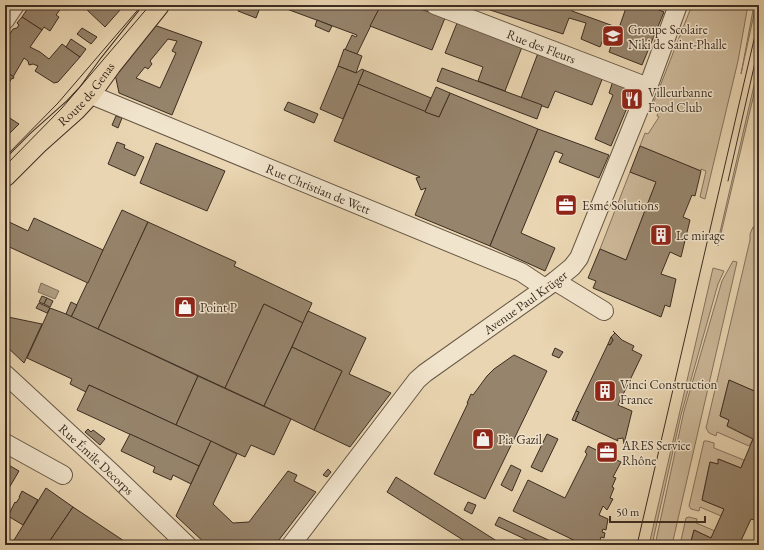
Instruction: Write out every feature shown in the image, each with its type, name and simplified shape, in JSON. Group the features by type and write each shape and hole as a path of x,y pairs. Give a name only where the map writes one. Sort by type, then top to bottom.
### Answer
{"main road":[{"name":"Route de Genas","path":"5,175 89,94 158,5"}],"street":[{"path":"5,20 15,5"},
{"name":"Rue des Fleurs","path":"435,5 648,87"},
{"name":"Avenue Paul Krüger","path":"291,545 417,380 550,284 572,267 579,258 648,87 678,5"},
{"name":"Rue Christian de Wett","path":"89,94 550,284 604,311"},
{"name":"Rue Émile Decorps","path":"5,374 188,545"},
{"path":"5,444 63,474"}],"shaded area":[{"path":"692,5 748,5 738,61 705,199 700,197 706,171 701,169 701,171 640,146 645,133 648,134 659,117 657,116 658,112 651,109"},
{"path":"754,5 756,5 741,74"},
{"path":"759,64 759,73 718,246 717,245"},
{"path":"630,172 656,182 626,260 600,249"},
{"path":"753,227 759,229 759,393 729,380 720,416 729,420 727,426 753,439 749,446 717,432 716,436 709,433 706,428 750,240 750,234"},
{"path":"733,261 737,262 672,545 655,545 684,411 722,281"},
{"path":"713,268 724,271 718,284 681,415 652,545 649,545"},
{"path":"41,283 59,291 55,299 38,292"},
{"path":"704,441 714,443 714,448 744,460 741,468 719,459 718,464 710,462 702,500 724,509 721,516 700,507 699,511 691,509 689,506"},
{"path":"689,517 697,519 696,523 715,531 711,538 694,530 690,545 680,545 686,518"}],"building":[{"path":"30,5 70,5 67,10 62,7 56,15 59,17 50,31 44,27 42,30 22,17"},
{"path":"87,5 112,5 120,10 105,27 85,8"},
{"path":"112,5 124,5 120,10"},
{"path":"240,5 261,5 256,18 238,11"},
{"path":"285,5 381,5 357,54 345,50 352,35 356,37 357,35 284,8"},
{"path":"381,5 410,5 445,18 432,50 370,26"},
{"name":"Groupe Scolaire Niki de Saint-Phalle","path":"475,5 574,5 572,11 619,28 627,5 653,5 652,7 664,12 642,65 609,52 615,35 606,32 600,47 581,39 586,23 569,18 563,34"},
{"path":"22,17 42,30 30,47 49,59 62,44 80,57 58,82 54,83 35,71 38,66 33,64 29,65 28,61 24,58 13,77 5,71 5,42 13,29 17,28 19,25 17,23"},
{"path":"317,20 332,26 329,32 315,26"},
{"path":"457,23 522,47 505,91 478,81 483,67 445,53"},
{"path":"154,25 202,42 172,115 119,93 115,74","holes":["168,39 177,41 172,51 176,53 160,88 136,78 145,67 148,69 152,64 150,61"]},
{"path":"82,28 97,37 91,44 77,34"},
{"path":"71,39 86,49 80,57 66,47"},
{"path":"344,49 362,56 356,73 338,66"},
{"path":"538,53 603,77 592,105 555,91 548,108 521,98"},
{"path":"338,66 356,73 362,69 364,70 343,119 320,109"},
{"path":"442,68 542,105 537,119 437,81"},
{"path":"364,70 431,98 425,112 358,84"},
{"path":"5,71 14,77 5,89"},
{"path":"613,81 627,85 632,96 611,146 595,139 613,95 609,93"},
{"path":"358,84 439,117 450,93 538,129 490,246 415,215 426,188 421,190 416,178 420,177 334,141"},
{"path":"436,87 450,93 439,117 425,112"},
{"path":"288,102 318,114 314,123 284,110"},
{"path":"5,115 19,124 8,135 5,133"},
{"path":"116,116 122,118 118,128 112,125"},
{"path":"538,129 609,155 599,178 559,162 563,154 555,151 521,233 555,248 545,271 490,246"},
{"path":"117,142 125,145 124,148 144,157 135,176 108,164"},
{"path":"156,143 225,171 207,211 140,183"},
{"name":"Le mirage","path":"640,146 701,171 695,196 692,195 683,217 690,220 681,257 670,252 661,274 676,279 670,307 665,305 661,317 593,288 596,281 588,278 600,249 626,260 656,182 630,172"},
{"path":"122,210 148,222 98,329 71,317"},
{"path":"34,218 103,250 88,283 5,245 5,220 28,231"},
{"name":"Point P","path":"148,222 236,262 234,266 312,303 303,323 264,304 225,388 98,329"},
{"path":"42,296 47,298 44,304 39,302"},
{"path":"47,298 53,301 50,307 44,304"},
{"path":"71,302 77,305 71,317 66,314"},
{"path":"39,303 50,308 47,313 36,308"},
{"path":"264,304 303,323 264,406 225,388"},
{"path":"50,308 66,314 198,376 176,425 89,385 86,392 70,384 72,379 27,358"},
{"path":"308,311 366,338 349,374 391,393 350,447 314,430 342,371 292,347"},
{"path":"8,317 42,324 24,363 5,345 5,321"},
{"name":"Vinci Construction France","path":"615,333 622,340 634,346 632,350 642,355 618,405 632,411 624,444 623,438 617,439 618,441 575,421 579,412 576,411 608,344 610,345 613,340 611,337"},
{"path":"611,337 613,340 610,345 608,344"},
{"path":"292,347 342,371 314,430 264,406"},
{"path":"555,348 563,352 559,358 552,355"},
{"name":"Pia Gazil","path":"514,355 547,371 485,499 434,474 471,394 473,395 494,369"},
{"path":"198,376 291,419 274,455 251,445 245,457 176,425"},
{"path":"729,380 759,393 759,521 751,519 739,545 690,545 694,530 711,538 724,509 702,500 710,462 718,464 718,459 741,468 753,439 727,426 729,420 720,416"},
{"path":"89,385 211,441 199,466 77,410"},
{"path":"576,411 579,412 575,421 572,420"},
{"path":"88,429 91,432 93,430 105,439 100,445 85,432"},
{"path":"130,434 199,466 191,484 173,475 171,480 153,472 155,467 121,451"},
{"path":"547,434 558,439 542,472 531,467"},
{"path":"211,441 237,454 213,504 233,523 249,522 288,471 297,475 294,481 316,492 275,545 207,545 176,516"},
{"path":"588,446 621,462 613,477 616,478 612,487 614,488 610,498 613,499 607,510 603,506 599,515 608,519 606,530 603,529 602,532 605,533 604,538 601,537 600,540 603,542 602,545 584,545 513,511 528,480 565,498 587,454 585,452"},
{"path":"5,463 19,471 9,488 6,486 8,482 5,480"},
{"path":"511,465 521,470 512,491 501,485"},
{"path":"328,469 331,472 327,477 323,475"},
{"path":"396,477 503,545 471,545 387,492"},
{"path":"46,488 73,507 47,545 11,545"},
{"path":"22,491 38,500 23,525 8,516"},
{"path":"468,502 476,505 472,514 464,510"},
{"path":"73,507 130,545 47,545"},
{"path":"499,517 559,545 539,545 529,541 495,525"}],"tram line":[{"path":"5,157 58,103 142,5"},
{"path":"5,166 62,108 150,5"},
{"path":"637,545 759,18"},
{"path":"728,181 759,45"}],"place":[{"name":"Groupe Scolaire Niki de Saint-Phalle","path":"613,36"},
{"name":"Villeurbanne Food Club","path":"632,99"},
{"name":"Esmé Solutions","path":"566,205"},
{"name":"Le mirage","path":"661,235"},
{"name":"Point P","path":"185,307"},
{"name":"Vinci Construction France","path":"605,391"},
{"name":"Pia Gazil","path":"483,439"},
{"name":"ARES Service Rhône","path":"607,452"}]}
